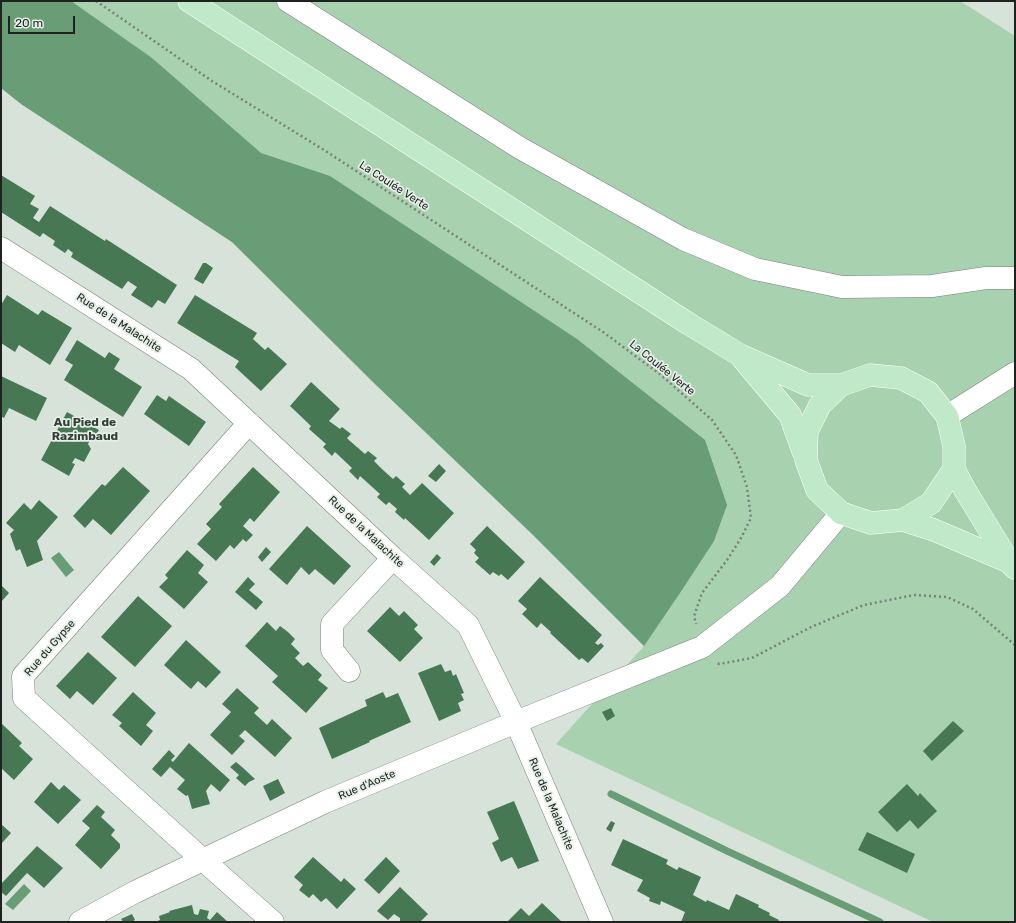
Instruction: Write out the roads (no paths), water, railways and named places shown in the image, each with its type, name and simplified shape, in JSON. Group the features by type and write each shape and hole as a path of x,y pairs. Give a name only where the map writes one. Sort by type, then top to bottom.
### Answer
{"main road":[{"path":"188,1 675,315 740,355 808,385 841,385 870,375 901,378 928,392 947,416 954,446 954,469 965,490 1012,565"},
{"path":"740,355 790,415 817,490 840,513 871,523 904,520 934,530 1012,565"},
{"path":"806,460 807,431 820,405 841,385"},
{"path":"904,520 931,503 954,469"}],"street":[{"path":"288,1 520,148 683,240 755,270 842,286 932,286 986,278 1015,278"},
{"name":"Rue de la Malachite","path":"1,248 191,369 393,558 468,625 516,722 602,922"},
{"path":"947,416 1015,373"},
{"name":"Rue du Gypse","path":"249,423 23,676 24,698 273,922"},
{"name":"Rue d'Aoste","path":"80,922 135,892 325,802 516,722 702,647 780,586 840,513"},
{"path":"349,671 332,650 332,624 393,558"}],"waterway":[{"path":"611,794 727,851 880,922"}],"district":[{"name":"Au Pied de Razimbaud","path":"85,430"}]}
